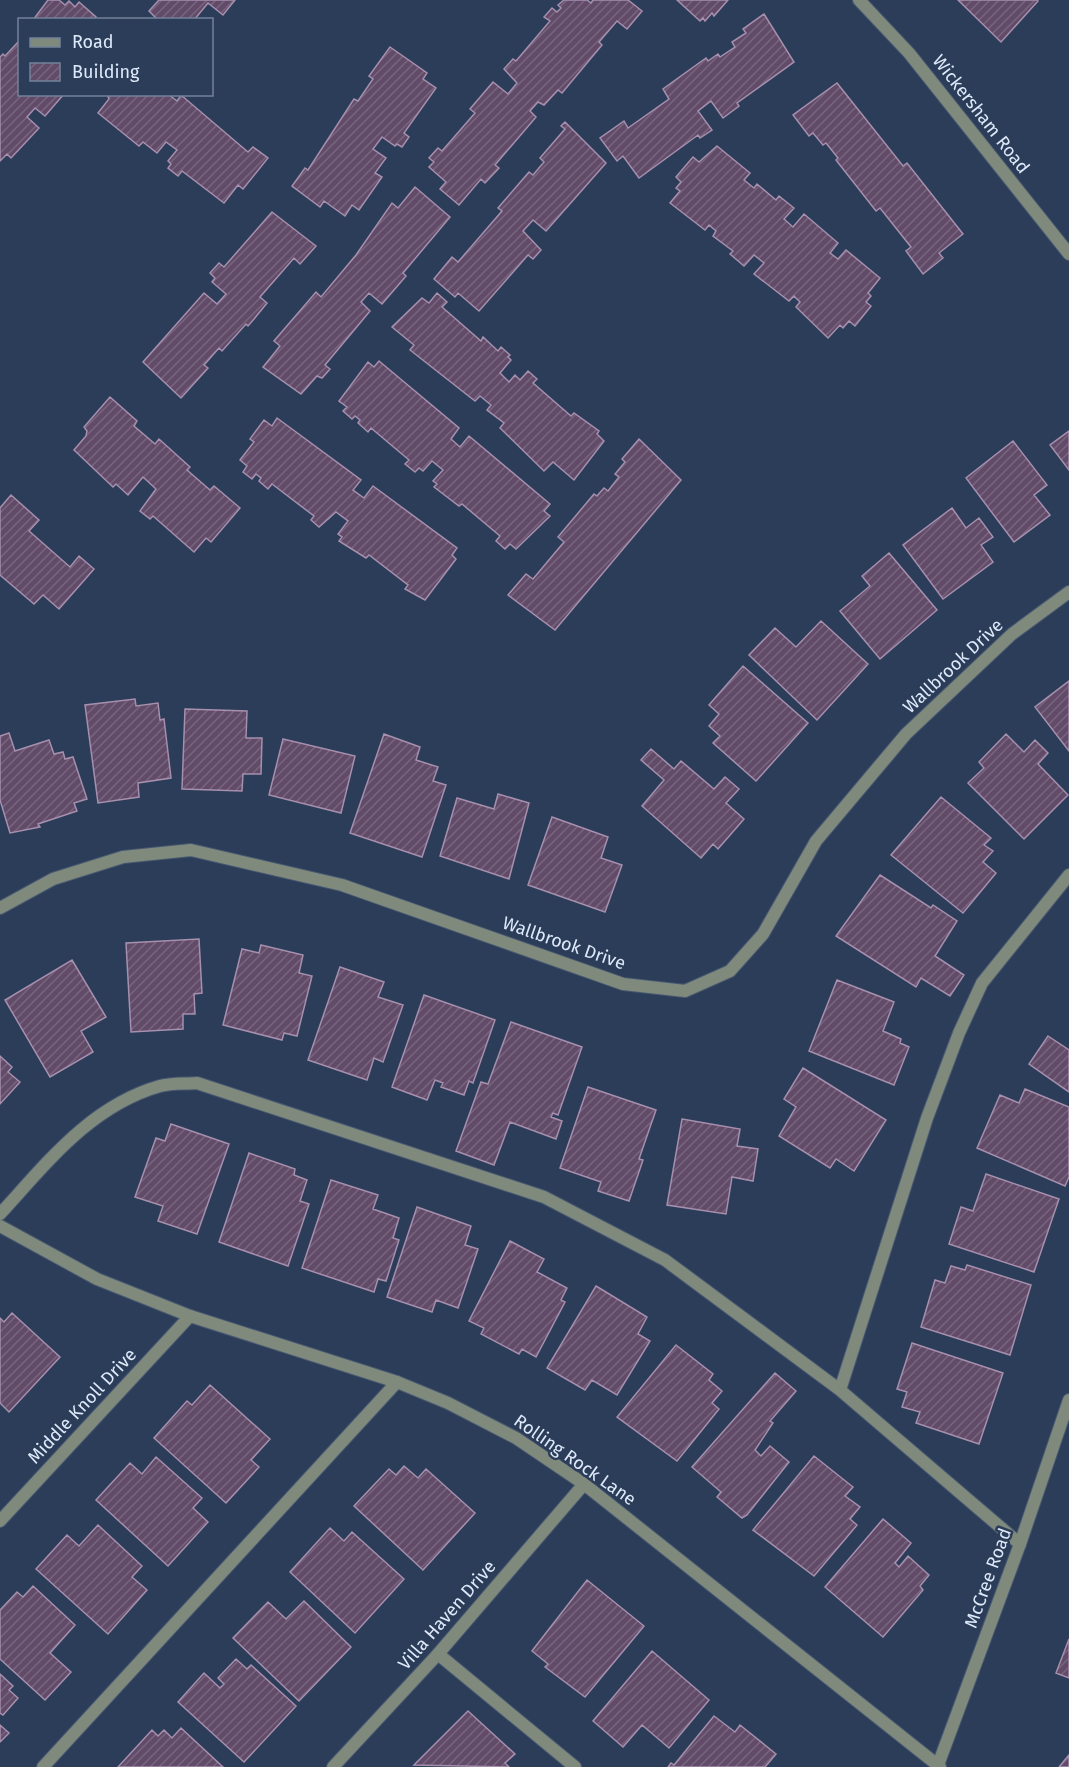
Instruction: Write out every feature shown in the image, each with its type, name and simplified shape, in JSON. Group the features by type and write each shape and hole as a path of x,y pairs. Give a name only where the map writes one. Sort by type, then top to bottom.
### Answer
{"street":[{"name":"Wickersham Road","path":"859,0 909,53 1069,254"},
{"name":"Wallbrook Drive","path":"0,908 53,879 123,857 191,850 342,885 623,984 685,991 730,971 763,934 816,841 906,734 1012,634 1069,592"},
{"path":"840,1390 927,1118 959,1033 982,983 1069,875"},
{"path":"0,1214 76,1132 113,1105 161,1086 197,1083 544,1197 665,1260 840,1390 1020,1544"},
{"name":"Rolling Rock Lane","path":"0,1226 97,1279 190,1316 397,1382 448,1403 516,1438 584,1484 938,1766"},
{"name":"Middle Knoll Drive","path":"0,1521 190,1316"},
{"path":"43,1767 397,1382"},
{"name":"McCree Road","path":"938,1766 1020,1544 1069,1400"},
{"name":"Villa Haven Drive","path":"333,1767 438,1654 584,1484"},
{"path":"438,1654 575,1767"}],"building":[{"path":"48,0 59,0 65,5 69,1 75,7 79,2 96,17 95,18 34,18"},
{"path":"159,0 235,0 223,15 208,3 196,18 156,18 149,11"},
{"path":"564,0 587,0 591,3 593,0 628,0 642,11 627,29 617,21 599,42 602,45 562,93 558,90 544,105 538,102 530,111 536,117 495,165 499,168 485,183 481,179 459,205 440,189 446,182 429,167 434,162 429,158 438,148 442,151 475,113 470,109 493,82 508,94 517,83 504,69 513,59 516,61 550,21 544,17 552,8 557,12 561,8 558,5"},
{"path":"677,0 728,0 714,16 712,13 705,21 703,18 700,21"},
{"path":"958,0 1037,0 1038,1 1001,42"},
{"path":"764,14 794,62 737,103 739,106 723,118 711,101 698,111 712,130 700,138 698,135 639,178 623,156 617,161 600,138 624,121 628,128 669,99 663,89 706,58 708,61 718,54 720,57 735,47 732,42 746,33 743,29"},
{"path":"18,42 18,96 62,96 45,116 35,108 27,117 39,128 11,158 7,154 0,161 0,57 3,54 5,56"},
{"path":"390,47 427,73 423,79 436,88 404,133 409,137 402,147 397,144 395,146 382,137 373,149 386,158 375,173 382,177 359,210 352,205 345,216 324,201 320,207 292,186 305,168 308,170 354,99 358,101 373,79 369,76"},
{"path":"837,83 903,166 907,163 963,234 939,253 943,258 923,274 906,251 911,247 880,208 876,211 836,160 838,158 826,143 823,145 813,133 809,136 793,115"},
{"path":"108,96 171,96 177,101 182,96 248,152 253,147 268,158 243,189 238,185 224,203 182,171 178,176 168,168 171,164 168,161 177,150 166,142 157,153 143,142 139,146 98,113 109,99"},
{"path":"565,122 606,163 546,231 533,220 523,231 541,250 533,259 528,255 479,311 458,293 455,297 434,279 452,257 458,262 502,211 498,208 529,172 533,175 544,162 540,158 565,129 561,126"},
{"path":"717,146 750,173 744,180 754,188 757,184 776,200 779,196 794,208 784,219 793,227 804,214 838,243 830,253 838,259 846,250 880,278 868,293 871,296 866,302 871,306 855,326 849,321 843,328 840,325 828,338 796,307 800,302 794,296 789,301 754,274 764,263 754,255 744,266 730,254 733,251 713,236 716,231 709,225 705,230 670,203 680,191 676,188 681,182 676,177 693,157 699,162"},
{"path":"415,187 450,217 403,273 406,276 382,304 369,293 361,302 370,311 325,365 330,369 322,378 317,376 301,394 263,367 280,346 274,341 316,292 321,297 356,255 392,203 398,208"},
{"path":"272,212 316,246 300,264 294,258 260,297 267,303 248,326 246,324 222,351 219,348 204,365 208,368 181,398 143,362 204,293 217,304 226,294 212,282 215,278 210,273 219,263 224,267"},
{"path":"437,293 447,302 442,307 481,341 483,337 498,351 501,347 510,355 508,357 511,360 500,373 509,382 515,375 520,380 528,371 537,379 533,383 571,416 574,413 599,431 597,434 604,441 574,480 553,462 544,471 500,428 504,423 487,410 491,405 480,396 475,401 410,350 414,345 392,327 422,298 429,303"},
{"path":"379,361 459,428 451,439 460,447 469,436 550,504 544,511 550,516 516,549 510,544 505,549 496,541 500,536 462,504 459,506 434,487 437,484 433,481 443,470 432,461 423,471 419,468 415,472 405,464 409,460 371,428 368,432 358,423 360,420 355,416 352,419 343,411 347,407 339,401 368,362 374,367"},
{"path":"110,397 137,421 134,426 155,444 159,439 190,467 187,470 210,490 214,486 240,508 211,542 206,538 194,552 153,516 150,519 140,511 156,489 143,477 128,495 116,484 113,487 74,450 86,436 87,431 84,427"},
{"path":"277,418 361,480 353,490 364,498 373,486 457,548 452,555 456,559 425,600 405,589 408,585 369,555 366,558 339,541 342,537 338,534 348,521 336,512 319,527 311,520 314,516 272,484 268,489 259,481 261,478 256,474 252,479 243,472 247,466 240,460 254,442 250,439 264,420 272,426"},
{"path":"1069,431 1069,470 1050,445"},
{"path":"639,439 681,480 555,630 508,595 526,574 533,579 564,542 558,537 594,494 597,496 604,488 608,491 619,477 615,474 625,462 622,459"},
{"path":"1013,441 1047,485 1034,495 1050,515 1014,542 966,478"},
{"path":"11,495 39,520 29,531 70,567 79,556 94,569 59,609 43,595 34,604 0,575 0,508"},
{"path":"952,508 966,528 979,518 993,537 981,545 993,562 943,599 903,545"},
{"path":"889,553 937,610 880,659 840,611 870,586 862,576"},
{"path":"821,621 868,664 817,720 749,655 775,628 796,647"},
{"path":"743,666 808,723 756,781 713,743 720,736 709,726 719,714 709,705"},
{"path":"1069,681 1069,751 1035,707"},
{"path":"135,699 136,706 158,703 160,720 164,719 171,778 138,783 139,797 98,803 85,705"},
{"path":"185,709 247,711 246,738 262,738 261,774 243,774 242,791 182,789"},
{"path":"9,733 15,751 49,740 54,754 63,752 65,759 73,757 87,799 74,803 77,811 38,824 40,827 10,833 0,800 0,736"},
{"path":"384,734 420,747 416,760 438,767 433,781 446,785 422,857 350,833"},
{"path":"1006,734 1024,752 1035,740 1048,753 1038,764 1068,795 1024,839 968,783 984,768 979,762"},
{"path":"283,739 355,756 341,813 269,795"},
{"path":"651,749 674,769 681,761 714,789 725,777 739,789 726,803 744,819 718,849 713,844 701,858 642,806 664,780 641,760"},
{"path":"498,794 529,803 509,879 440,856 457,798 494,809"},
{"path":"941,797 991,838 984,845 993,851 983,862 996,873 963,913 891,855"},
{"path":"552,817 608,837 601,858 622,865 605,912 528,885"},
{"path":"880,875 931,908 933,905 957,921 935,956 964,975 950,996 921,978 916,987 836,936"},
{"path":"199,939 202,993 194,994 195,1014 183,1014 183,1029 131,1032 126,943"},
{"path":"261,945 303,955 299,973 312,976 297,1036 284,1033 282,1040 223,1025 242,949 259,953"},
{"path":"72,960 106,1017 81,1031 93,1052 50,1077 5,1000"},
{"path":"340,967 384,982 378,997 403,1005 383,1062 374,1058 367,1080 308,1060"},
{"path":"837,980 894,1002 883,1031 901,1039 900,1043 909,1047 894,1085 809,1051"},
{"path":"424,995 495,1020 473,1083 469,1081 464,1095 441,1087 443,1083 435,1080 427,1100 392,1087"},
{"path":"511,1022 582,1047 558,1115 553,1113 551,1117 562,1121 556,1139 510,1122 494,1165 456,1151 481,1082 488,1084"},
{"path":"1048,1036 1069,1050 1069,1092 1029,1064"},
{"path":"0,1056 12,1067 8,1072 20,1082 0,1104"},
{"path":"803,1068 886,1120 854,1171 836,1159 830,1168 779,1136 796,1107 784,1099"},
{"path":"588,1087 656,1110 639,1159 643,1160 629,1201 598,1191 601,1182 560,1168"},
{"path":"1025,1089 1069,1107 1069,1177 1065,1186 977,1148 1000,1095 1019,1103"},
{"path":"682,1119 740,1129 737,1146 758,1149 753,1181 732,1177 726,1214 667,1205"},
{"path":"171,1124 229,1144 197,1234 158,1221 163,1206 135,1197 156,1138 165,1141"},
{"path":"249,1153 295,1169 294,1175 307,1180 300,1201 309,1204 288,1266 219,1242"},
{"path":"986,1174 1059,1199 1034,1272 949,1244 961,1207 973,1211"},
{"path":"331,1180 378,1195 373,1209 399,1218 393,1238 399,1240 386,1281 378,1279 374,1292 302,1268"},
{"path":"417,1207 471,1226 465,1245 478,1249 458,1308 436,1300 432,1312 387,1297"},
{"path":"510,1241 544,1259 537,1272 567,1288 561,1300 565,1302 536,1357 522,1349 519,1354 481,1334 484,1328 469,1321"},
{"path":"967,1265 1031,1285 1010,1355 921,1327 935,1280 945,1283 951,1266 965,1270"},
{"path":"596,1286 647,1317 638,1334 650,1341 617,1395 592,1380 585,1390 547,1368"},
{"path":"12,1313 60,1357 9,1412 0,1403 0,1318 4,1322"},
{"path":"912,1343 1003,1373 979,1444 916,1423 920,1412 902,1407 907,1392 897,1389"},
{"path":"676,1345 713,1374 709,1380 722,1391 712,1403 719,1409 677,1461 617,1417"},
{"path":"775,1373 796,1391 770,1421 773,1423 755,1450 761,1456 770,1446 789,1462 747,1515 742,1518 717,1497 721,1492 692,1467"},
{"path":"210,1385 270,1439 251,1460 259,1467 226,1503 154,1438 187,1401 192,1405"},
{"path":"814,1456 853,1487 845,1496 860,1507 850,1519 857,1525 814,1576 753,1530"},
{"path":"156,1457 202,1498 193,1508 208,1522 168,1566 96,1500 130,1463 142,1474"},
{"path":"404,1466 418,1478 426,1469 475,1513 423,1570 354,1506 389,1469 396,1475"},
{"path":"883,1519 911,1543 895,1563 899,1567 908,1556 929,1575 920,1586 923,1590 883,1637 825,1587"},
{"path":"98,1525 142,1566 132,1577 147,1590 108,1634 36,1569 67,1535 79,1546"},
{"path":"330,1528 344,1541 352,1532 404,1579 355,1633 290,1572"},
{"path":"587,1580 644,1626 585,1697 545,1667 548,1664 532,1651"},
{"path":"33,1586 75,1625 50,1653 71,1672 45,1700 0,1659 0,1610 17,1592 23,1597"},
{"path":"304,1601 351,1647 299,1701 233,1638 268,1602 286,1619"},
{"path":"1069,1639 1069,1678 1056,1673"},
{"path":"652,1651 709,1700 669,1748 642,1725 623,1747 593,1721"},
{"path":"236,1659 247,1669 251,1665 296,1706 244,1762 178,1702 204,1673 220,1688 224,1684 218,1678"},
{"path":"0,1674 13,1686 9,1690 18,1698 3,1715 0,1713"},
{"path":"468,1711 515,1754 505,1763 509,1767 414,1765"},
{"path":"714,1716 735,1732 740,1725 776,1754 765,1767 668,1767 671,1763 674,1765"},
{"path":"0,1725 9,1733 0,1742"},
{"path":"181,1728 223,1767 118,1767 152,1730 158,1736 164,1730 172,1738"},
{"path":"1069,1755 1069,1767 1059,1767"}]}
